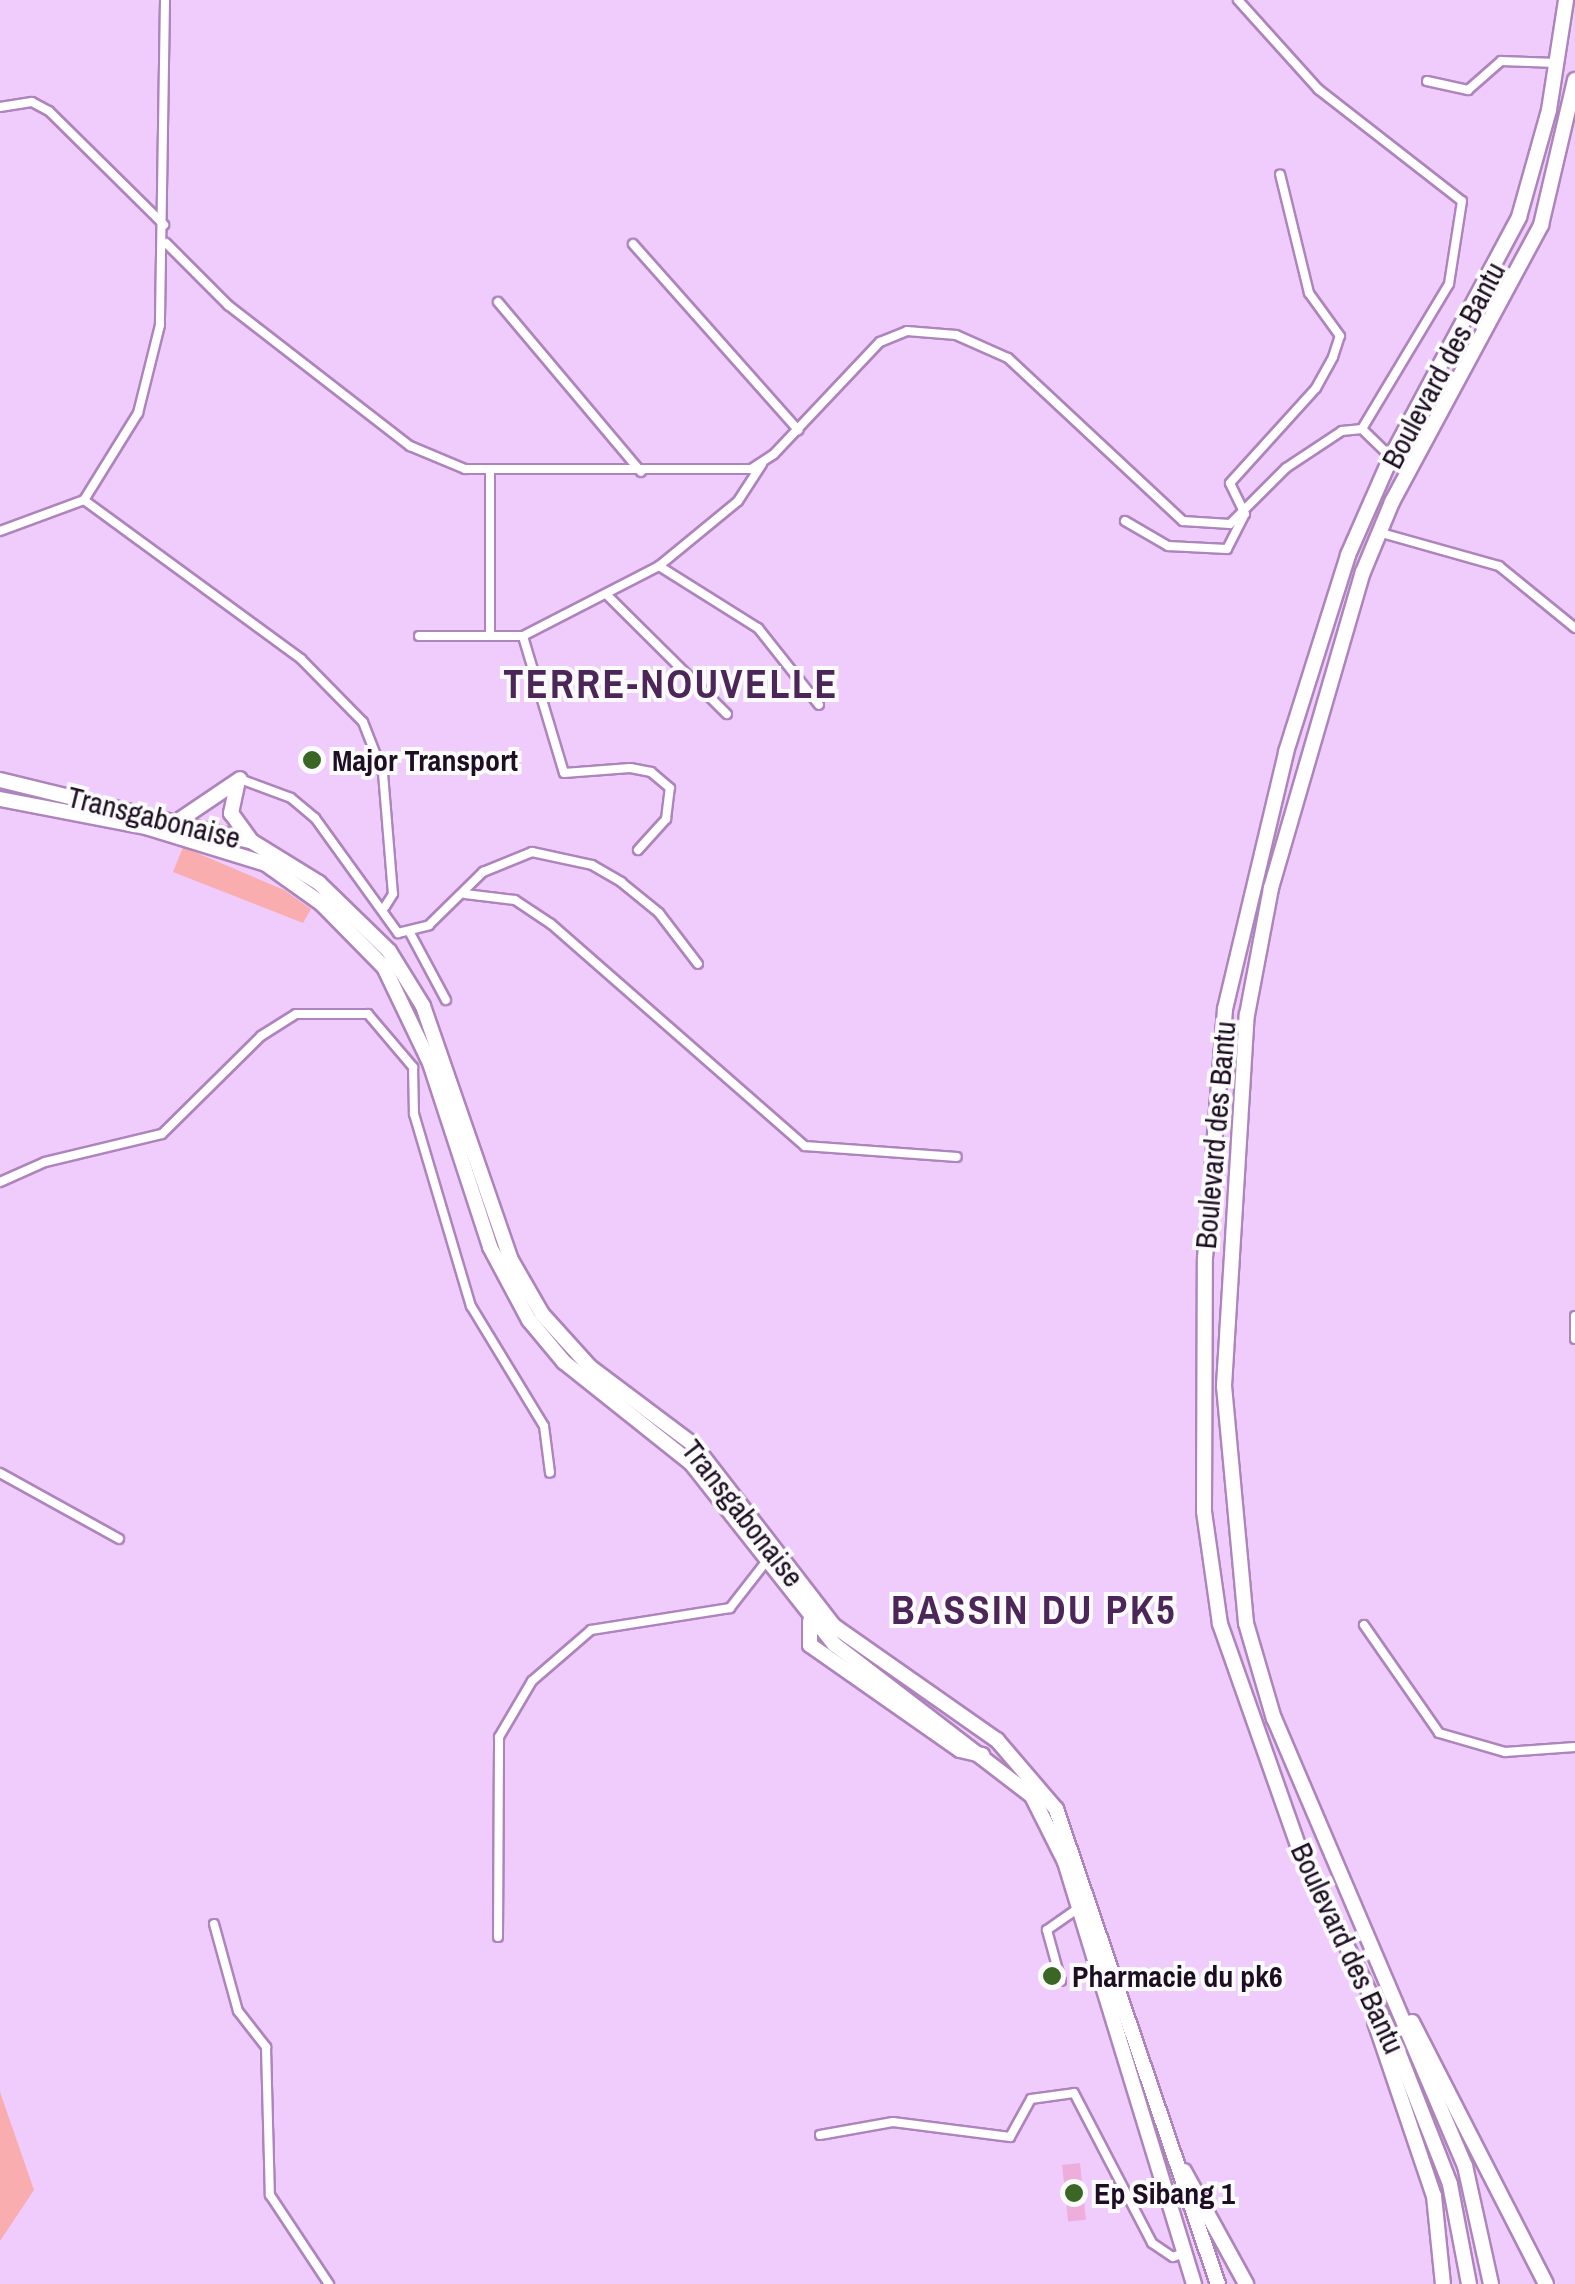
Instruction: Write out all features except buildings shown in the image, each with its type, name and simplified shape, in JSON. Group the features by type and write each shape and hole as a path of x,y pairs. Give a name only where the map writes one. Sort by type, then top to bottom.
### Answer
{"highway":[{"name":"Boulevard des Bantu","path":"1469,2284 1450,2184 1359,1974 1300,1851 1220,1624 1204,1511 1200,1384 1233,972 1286,752 1348,556 1391,457 1502,256 1532,180 1566,0"},
{"name":"Boulevard des Bantu","path":"1491,2284 1465,2166 1398,2002 1319,1839 1246,1623 1224,1386 1247,1015 1272,888 1378,532 1541,225 1575,80"},
{"name":"Transgabonaise","path":"0,780 181,820 251,841 320,883 412,986 511,1260 556,1332 694,1444 834,1626 997,1740 1044,1791 1086,1881 1168,2146 1218,2284"},
{"path":"181,820 240,780"},
{"path":"240,780 231,813 251,841"},
{"name":"Transgabonaise","path":"0,799 146,826 266,864 331,912 384,967 430,1063 514,1298 564,1362 691,1463 810,1621 990,1756 1050,1824 1080,1907 1189,2255 1202,2284"},
{"path":"1359,1974 1430,2183 1444,2242 1442,2284"},
{"path":"1398,2002 1488,2160 1546,2284"},
{"path":"1168,2146 1246,2284"},
{"path":"1189,2255 1194,2284"}],"street":[{"path":"0,530 84,500 146,390 166,244 165,0"},
{"path":"419,636 490,631 523,636 607,595 623,578 659,566 738,501 762,464 880,342 907,331 943,332 1020,367 1183,521 1230,524 1317,445 1362,429 1449,284 1462,202 1318,89 1238,0"},
{"path":"1427,81 1468,90 1501,62 1557,63"},
{"path":"0,107 32,102 49,111 164,224"},
{"path":"1245,514 1230,482 1316,388 1340,336 1309,292 1280,174"},
{"path":"166,244 228,305 410,446 490,471 640,472 762,464"},
{"path":"633,244 798,430"},
{"path":"498,302 640,472"},
{"path":"1362,429 1391,457"},
{"path":"490,471 490,631"},
{"path":"84,500 301,659 363,722 383,773 394,894 384,908"},
{"path":"1125,522 1168,546 1220,551 1245,514"},
{"path":"1378,532 1508,571 1575,628"},
{"path":"659,566 758,628 819,705"},
{"path":"607,595 727,714"},
{"path":"523,636 564,773 630,768 651,772 670,788 666,819 638,850"},
{"path":"240,780 291,798 315,818 384,908 398,933 410,934 465,894 484,872 519,853 592,865 660,914 698,964"},
{"path":"465,894 515,900 551,924 740,1085 786,1136 825,1150 957,1157"},
{"path":"410,934 446,1000"},
{"path":"0,1182 45,1162 162,1134 261,1036 296,1014 363,1011 412,1067 414,1114 466,1292 544,1426 550,1473"},
{"path":"412,1067 430,1063"},
{"path":"1575,1316 1575,1339"},
{"path":"0,1473 119,1539"},
{"path":"498,1937 499,1737 532,1681 590,1630 730,1608 765,1563"},
{"path":"1364,1625 1439,1733 1505,1752 1575,1747"},
{"path":"1062,1981 1047,1930 1080,1907"},
{"path":"214,1924 238,2011 266,2048 270,2196 329,2284"},
{"path":"820,2135 893,2122 1010,2136 1031,2098 1074,2092 1152,2242 1173,2257 1189,2255"}],"shaded area":[{"path":"183,847 284,890 311,909 303,923 173,872"},
{"path":"0,2092 34,2190 0,2241"}],"place":[{"name":"Major Transport","path":"312,760"},
{"name":"Pharmacie du pk6","path":"1052,1976"},
{"name":"Ep Sibang 1","path":"1074,2193"}],"district":[{"name":"TERRE-NOUVELLE","path":"671,684"},
{"name":"BASSIN DU PK5","path":"1034,1610"}]}
